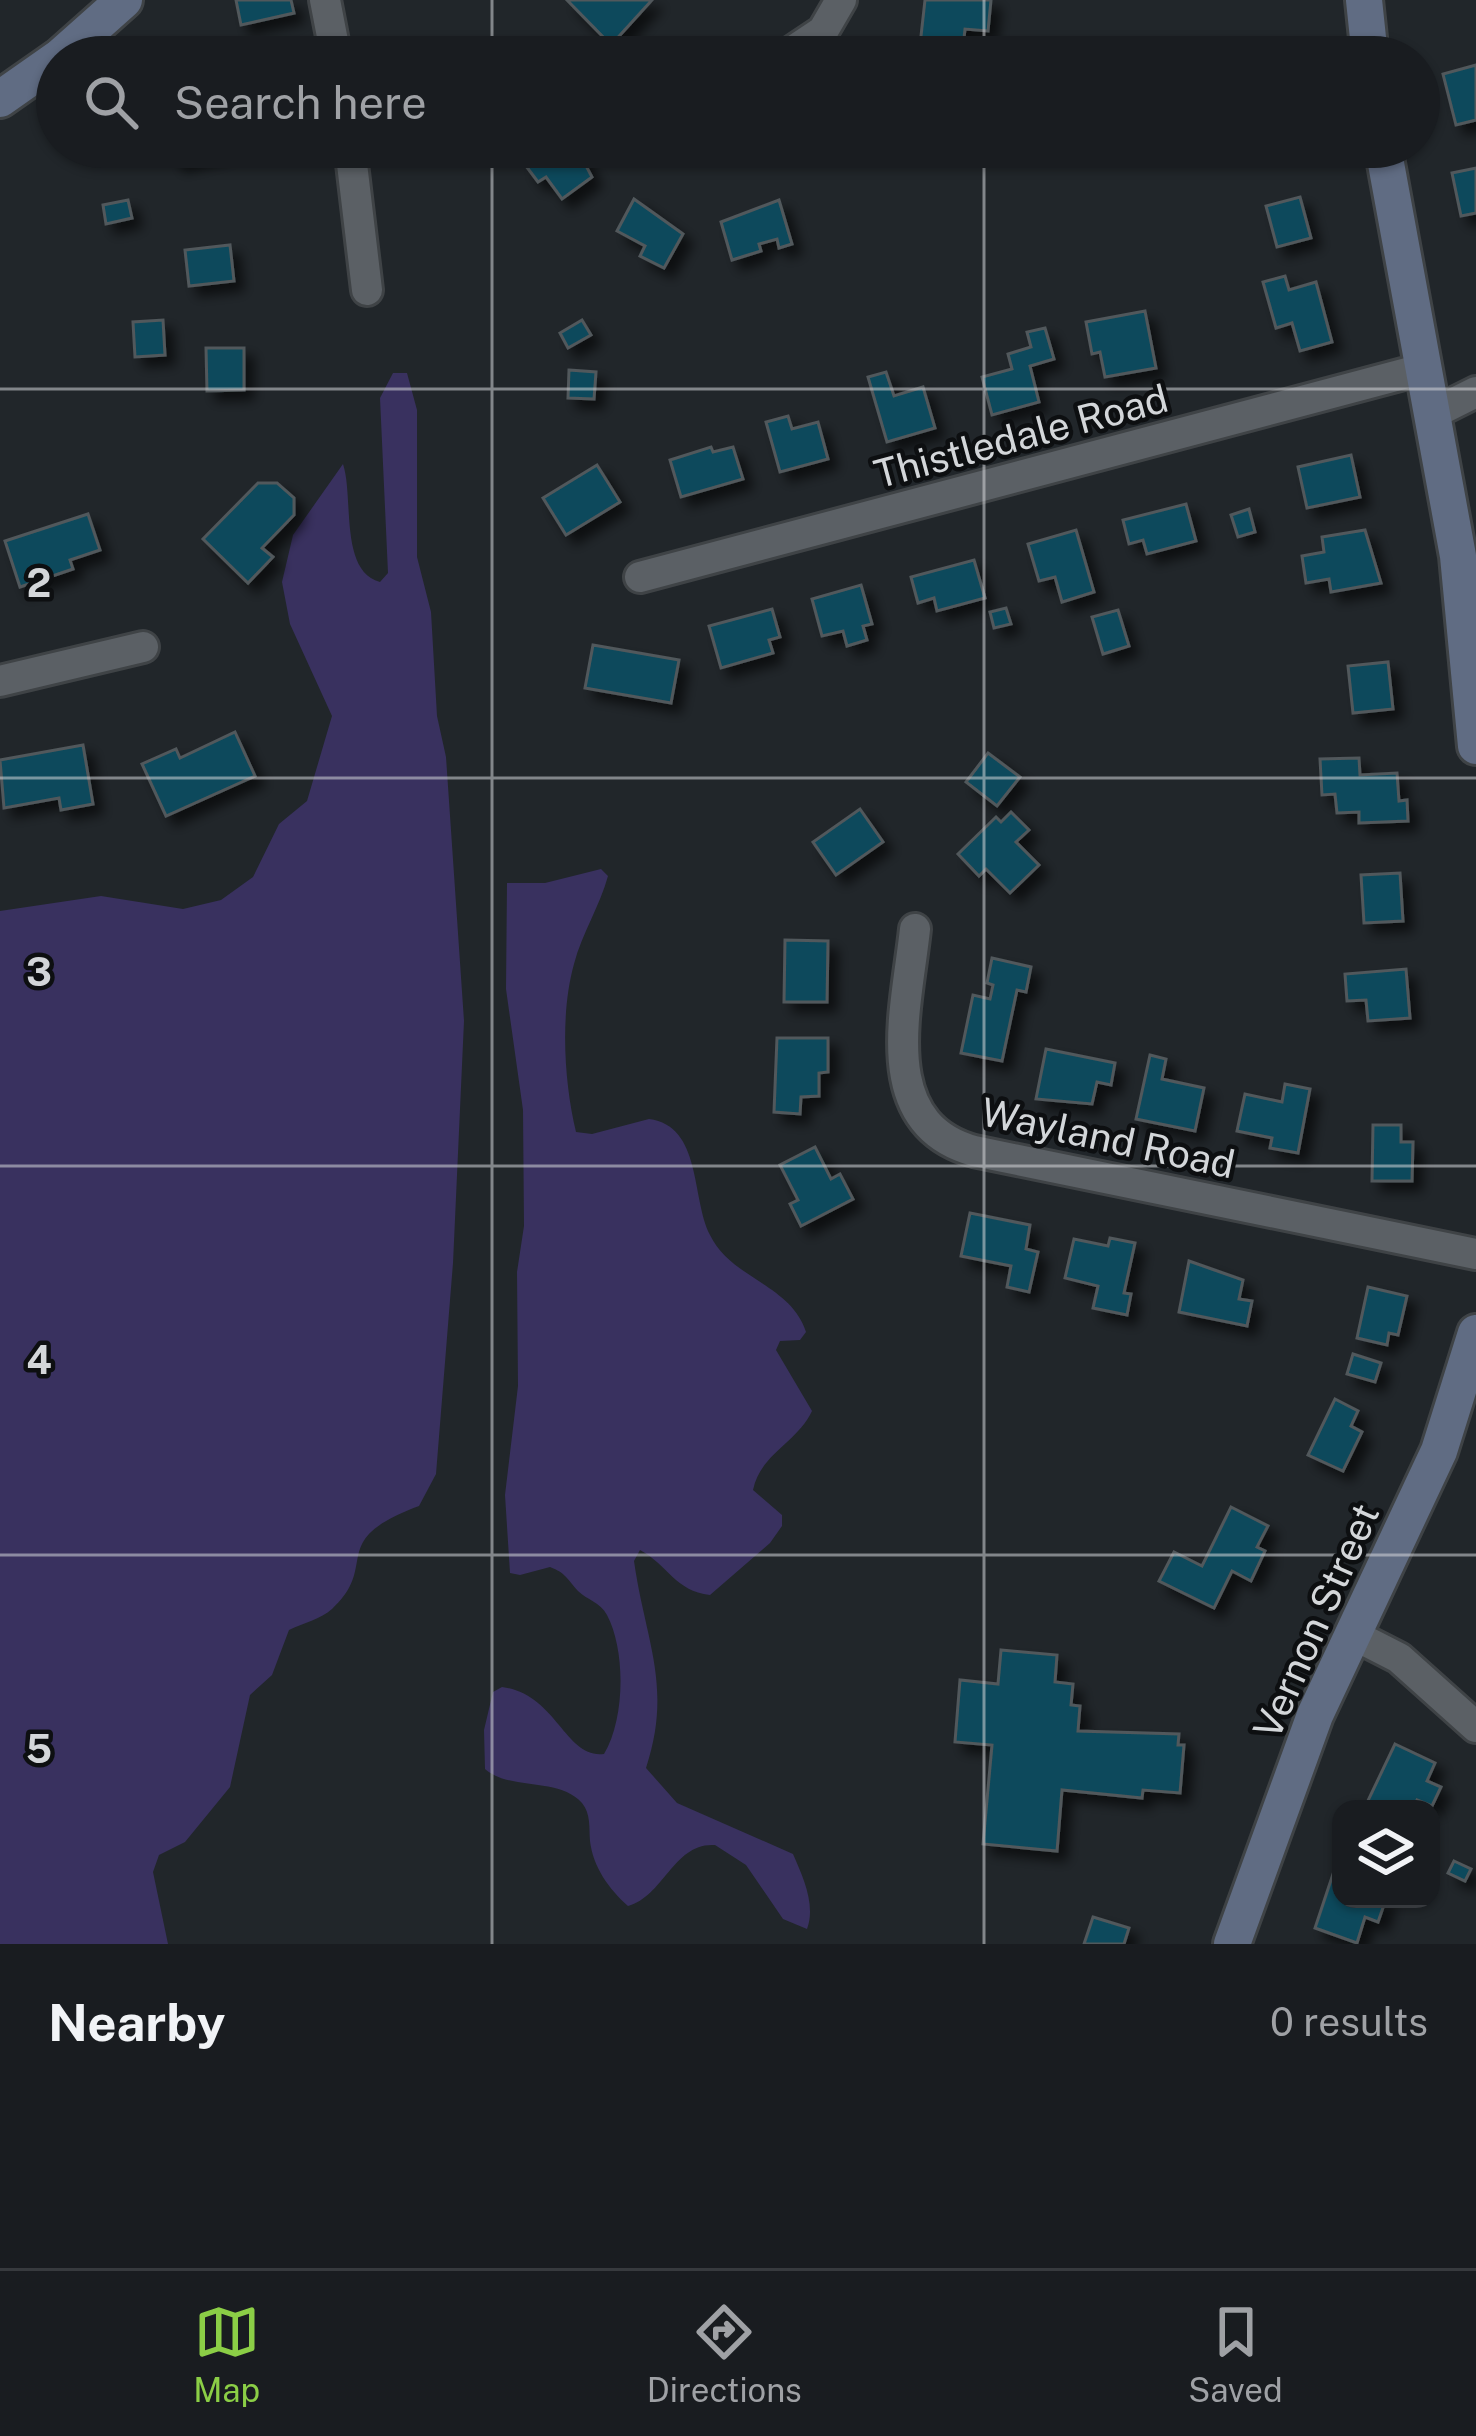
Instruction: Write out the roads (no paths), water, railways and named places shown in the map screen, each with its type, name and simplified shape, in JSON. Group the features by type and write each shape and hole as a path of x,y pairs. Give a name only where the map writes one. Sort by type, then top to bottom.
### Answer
{"main road":[{"path":"84,36 124,0"},
{"path":"1364,0 1368,36"},
{"path":"0,99 36,74"},
{"path":"1387,168 1458,556 1476,746"},
{"name":"Vernon Street","path":"1232,1944 1262,1853 1352,1634 1466,1404 1476,1333"}],"street":[{"path":"325,0 332,36"},
{"path":"816,36 841,0"},
{"path":"352,168 367,290"},
{"name":"Thistledale Road","path":"640,577 1422,369"},
{"path":"1432,414 1476,392"},
{"path":"0,681 143,647"},
{"name":"Wayland Road","path":"915,929 904,1083 915,1110 946,1140 974,1150 1476,1254"},
{"path":"1352,1634 1400,1658 1476,1727"}]}
